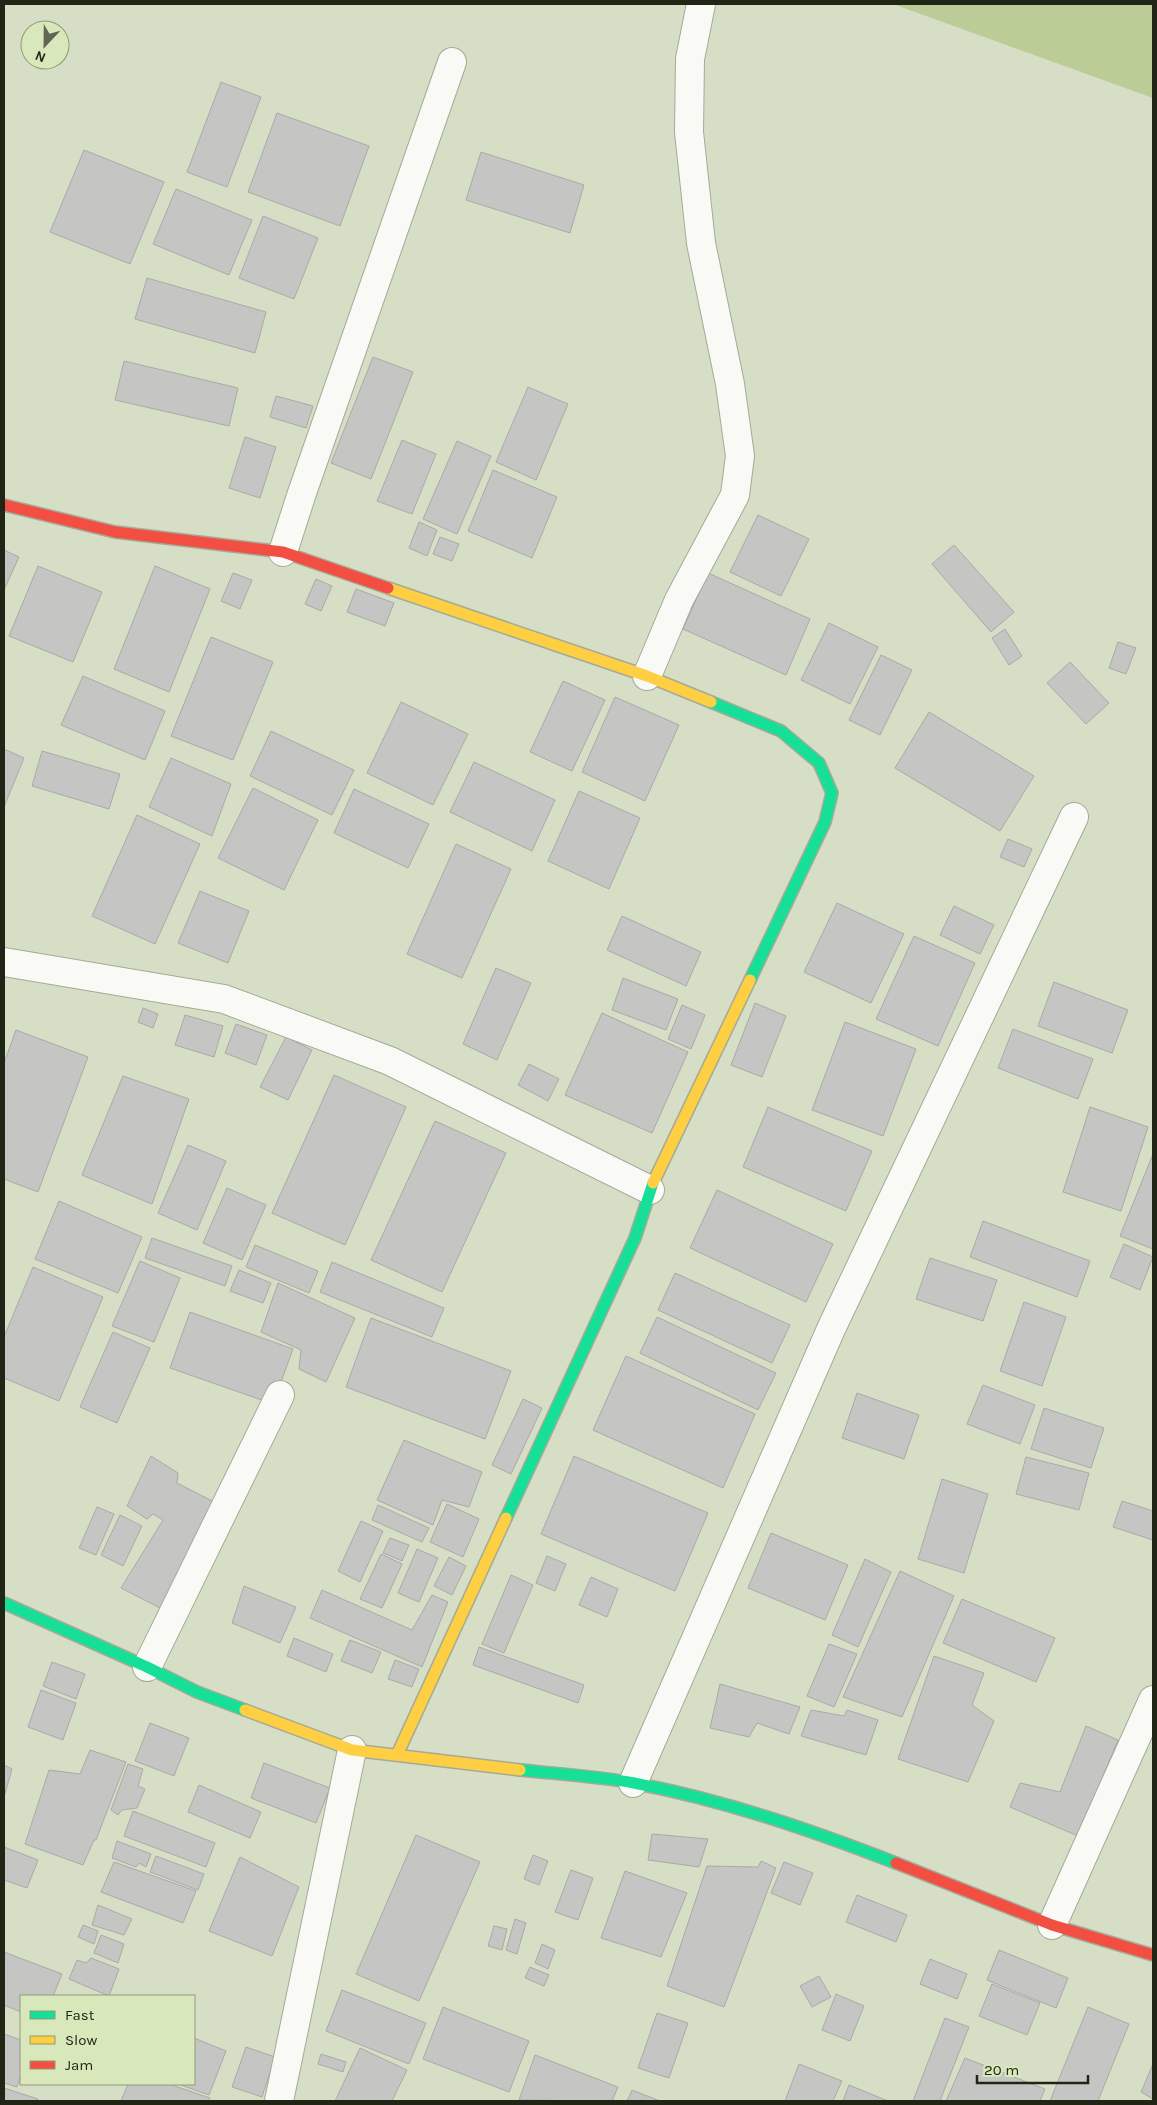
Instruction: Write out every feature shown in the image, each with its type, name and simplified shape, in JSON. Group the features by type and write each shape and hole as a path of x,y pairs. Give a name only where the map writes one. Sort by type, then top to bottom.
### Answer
{"street":[{"path":"647,676 679,600 735,495 740,456 730,384 701,243 689,132 690,59 701,4"},
{"path":"283,552 304,486 452,62"},
{"path":"4,505 115,532 283,552 647,676 781,731 819,763 832,793 825,822 650,1190 635,1238 396,1755"},
{"path":"633,1783 830,1329 1074,817"},
{"path":"4,962 224,999 390,1061 650,1190"},
{"path":"147,1667 280,1395"},
{"path":"4,1603 147,1667 197,1692 352,1750 633,1783 723,1804 814,1831 1052,1925 1153,1954"},
{"path":"1052,1925 1153,1700"},
{"path":"279,2101 352,1750"}],"green space":[{"path":"893,4 1153,4 1153,98"}],"building":[{"path":"221,82 261,97 227,187 187,172"},
{"path":"277,113 369,146 340,226 248,192"},
{"path":"84,150 164,182 130,264 50,232"},
{"path":"481,152 584,185 570,233 466,200"},
{"path":"176,189 252,220 229,275 153,244"},
{"path":"263,216 318,238 294,299 239,278"},
{"path":"147,278 266,312 255,353 135,319"},
{"path":"373,357 413,372 371,479 331,463"},
{"path":"124,361 238,388 229,426 115,400"},
{"path":"528,387 568,404 536,480 496,462"},
{"path":"276,396 313,406 306,428 270,417"},
{"path":"245,437 276,447 260,498 229,488"},
{"path":"402,440 436,454 412,514 377,501"},
{"path":"457,441 491,456 457,534 423,519"},
{"path":"493,470 557,497 532,558 468,531"},
{"path":"758,515 809,539 781,596 730,572"},
{"path":"419,522 437,530 427,556 409,548"},
{"path":"440,537 459,544 452,561 433,554"},
{"path":"954,545 1014,612 991,632 932,564"},
{"path":"4,550 19,557 4,590"},
{"path":"38,566 102,592 73,662 9,636"},
{"path":"155,566 210,589 169,692 114,669"},
{"path":"233,573 252,580 240,609 221,601"},
{"path":"708,573 810,619 786,675 683,629"},
{"path":"316,579 332,586 321,611 305,604"},
{"path":"356,589 394,603 385,626 347,612"},
{"path":"829,623 878,647 850,704 801,680"},
{"path":"1005,629 1022,656 1009,665 992,638"},
{"path":"211,637 273,662 233,760 171,736"},
{"path":"1118,642 1136,648 1126,674 1109,668"},
{"path":"881,655 912,670 880,735 849,720"},
{"path":"1070,662 1109,703 1086,724 1047,683"},
{"path":"83,676 165,711 145,760 61,725"},
{"path":"563,681 605,700 572,771 530,752"},
{"path":"615,697 679,725 645,801 582,772"},
{"path":"401,702 468,734 433,805 367,773"},
{"path":"929,712 1034,776 1000,831 895,768"},
{"path":"271,731 354,770 332,815 250,776"},
{"path":"4,749 24,758 4,807"},
{"path":"42,751 120,774 109,809 32,786"},
{"path":"171,758 231,784 212,836 149,807"},
{"path":"474,762 555,800 532,851 450,812"},
{"path":"253,788 318,820 284,890 218,858"},
{"path":"354,789 429,824 408,868 334,833"},
{"path":"579,791 640,818 609,889 548,861"},
{"path":"137,815 200,844 155,944 92,916"},
{"path":"1008,839 1032,849 1024,867 1000,857"},
{"path":"456,844 511,869 462,978 407,954"},
{"path":"200,891 249,911 228,963 178,943"},
{"path":"837,903 904,934 871,1003 804,972"},
{"path":"954,906 994,925 980,954 940,935"},
{"path":"622,916 701,952 686,986 607,950"},
{"path":"914,936 975,963 938,1046 876,1019"},
{"path":"496,968 531,983 497,1060 463,1044"},
{"path":"623,978 678,999 666,1030 612,1010"},
{"path":"1054,982 1128,1010 1112,1053 1038,1026"},
{"path":"755,1003 786,1016 762,1077 731,1065"},
{"path":"682,1005 705,1015 691,1049 668,1039"},
{"path":"143,1008 158,1014 153,1028 138,1022"},
{"path":"602,1013 688,1052 652,1133 565,1095"},
{"path":"185,1015 223,1026 214,1057 175,1045"},
{"path":"845,1022 916,1049 883,1136 812,1110"},
{"path":"236,1024 267,1035 256,1065 225,1053"},
{"path":"1013,1029 1093,1059 1078,1099 998,1068"},
{"path":"16,1030 88,1057 38,1192 4,1179 4,1063"},
{"path":"286,1037 312,1050 288,1100 260,1087"},
{"path":"529,1064 559,1079 548,1101 518,1085"},
{"path":"334,1075 406,1107 345,1245 272,1213"},
{"path":"123,1076 189,1099 152,1204 82,1175"},
{"path":"768,1107 872,1151 846,1211 743,1167"},
{"path":"1090,1107 1148,1127 1121,1211 1063,1192"},
{"path":"435,1121 506,1153 442,1292 371,1260"},
{"path":"188,1145 226,1161 197,1230 158,1213"},
{"path":"1153,1154 1153,1249 1120,1236"},
{"path":"227,1188 266,1205 242,1260 203,1243"},
{"path":"717,1190 833,1244 806,1302 690,1248"},
{"path":"59,1201 142,1237 118,1293 35,1259"},
{"path":"983,1221 1090,1261 1077,1297 970,1257"},
{"path":"152,1238 232,1266 225,1286 145,1258"},
{"path":"1124,1244 1153,1257 1140,1290 1110,1277"},
{"path":"255,1245 318,1271 309,1293 246,1267"},
{"path":"930,1258 997,1280 983,1321 916,1299"},
{"path":"140,1261 180,1278 154,1342 112,1326"},
{"path":"332,1262 444,1308 432,1337 320,1292"},
{"path":"33,1267 103,1297 59,1401 4,1378 4,1337"},
{"path":"239,1270 271,1283 263,1303 230,1291"},
{"path":"675,1273 790,1325 772,1363 658,1310"},
{"path":"278,1283 355,1318 326,1382 299,1369 301,1350 261,1332"},
{"path":"1024,1302 1066,1317 1042,1386 1000,1371"},
{"path":"190,1312 293,1349 273,1404 170,1368"},
{"path":"657,1317 776,1373 758,1410 640,1353"},
{"path":"371,1318 511,1371 485,1439 346,1387"},
{"path":"113,1332 150,1348 117,1423 80,1407"},
{"path":"626,1356 755,1414 723,1488 593,1430"},
{"path":"983,1385 1035,1405 1020,1444 967,1424"},
{"path":"857,1393 919,1415 904,1459 842,1438"},
{"path":"523,1399 542,1408 511,1474 492,1465"},
{"path":"1044,1408 1104,1428 1091,1468 1031,1449"},
{"path":"404,1440 482,1472 469,1507 442,1500 433,1525 377,1500"},
{"path":"151,1456 178,1473 177,1483 218,1504 162,1609 121,1588 163,1520 153,1514 147,1519 127,1506"},
{"path":"574,1456 708,1513 675,1591 541,1534"},
{"path":"1026,1457 1089,1473 1079,1510 1016,1494"},
{"path":"942,1479 988,1494 964,1573 918,1559"},
{"path":"1122,1501 1153,1511 1153,1540 1113,1527"},
{"path":"447,1504 479,1519 463,1557 430,1542"},
{"path":"378,1505 429,1528 422,1542 372,1520"},
{"path":"97,1507 114,1514 96,1555 79,1548"},
{"path":"120,1515 142,1526 123,1566 101,1555"},
{"path":"361,1521 383,1531 360,1582 338,1571"},
{"path":"771,1533 848,1565 825,1620 748,1588"},
{"path":"390,1538 409,1545 402,1561 383,1553"},
{"path":"417,1549 438,1558 419,1602 398,1593"},
{"path":"381,1554 402,1564 382,1608 360,1599"},
{"path":"547,1556 566,1564 555,1591 536,1583"},
{"path":"449,1557 466,1566 452,1595 434,1586"},
{"path":"865,1559 891,1572 858,1647 832,1635"},
{"path":"900,1571 954,1596 902,1717 843,1697"},
{"path":"511,1575 533,1585 504,1653 482,1644"},
{"path":"591,1577 618,1589 607,1617 579,1605"},
{"path":"244,1586 296,1607 280,1643 232,1623"},
{"path":"322,1590 412,1630 432,1595 448,1602 422,1667 310,1618"},
{"path":"962,1599 1055,1638 1036,1682 943,1643"},
{"path":"294,1638 333,1654 326,1672 287,1656"},
{"path":"350,1640 381,1652 372,1673 341,1661"},
{"path":"829,1644 857,1654 834,1707 807,1696"},
{"path":"479,1647 584,1685 578,1703 473,1665"},
{"path":"934,1656 984,1673 972,1705 994,1721 968,1782 898,1759"},
{"path":"395,1660 419,1669 412,1687 388,1679"},
{"path":"52,1662 85,1674 76,1699 43,1686"},
{"path":"720,1684 800,1707 789,1734 757,1723 749,1737 710,1728"},
{"path":"41,1690 76,1703 63,1740 28,1727"},
{"path":"811,1710 844,1716 847,1710 878,1720 866,1755 801,1736"},
{"path":"150,1723 189,1738 174,1776 135,1761"},
{"path":"1086,1726 1118,1740 1078,1836 1010,1807 1020,1783 1060,1792"},
{"path":"90,1750 126,1762 96,1840 94,1840 83,1865 25,1844 49,1770 80,1774"},
{"path":"264,1763 330,1788 316,1823 251,1798"},
{"path":"128,1764 143,1769 138,1786 145,1789 137,1808 122,1810 118,1815 111,1810"},
{"path":"4,1765 12,1769 4,1797"},
{"path":"199,1785 261,1812 250,1838 188,1812"},
{"path":"133,1811 215,1843 206,1867 124,1836"},
{"path":"652,1834 708,1839 699,1867 648,1860"},
{"path":"416,1835 480,1862 419,2001 356,1974"},
{"path":"117,1841 151,1854 146,1867 139,1863 136,1867 112,1858"},
{"path":"4,1847 38,1860 27,1888 4,1880"},
{"path":"533,1855 548,1861 539,1885 524,1879"},
{"path":"156,1856 204,1874 198,1890 150,1872"},
{"path":"240,1857 299,1887 272,1956 209,1931"},
{"path":"761,1861 776,1868 724,2007 667,1986 707,1866 758,1867"},
{"path":"114,1862 196,1891 183,1923 101,1892"},
{"path":"784,1862 813,1873 800,1905 771,1893"},
{"path":"571,1870 593,1878 578,1920 555,1912"},
{"path":"625,1871 687,1893 661,1957 601,1938"},
{"path":"857,1895 907,1915 896,1942 846,1922"},
{"path":"98,1905 132,1919 124,1935 92,1925"},
{"path":"515,1919 526,1923 517,1954 506,1950"},
{"path":"83,1925 98,1931 94,1944 78,1937"},
{"path":"494,1926 507,1929 502,1950 488,1946"},
{"path":"101,1935 124,1944 118,1963 94,1953"},
{"path":"542,1944 555,1950 548,1969 535,1963"},
{"path":"999,1950 1068,1978 1056,2008 987,1980"},
{"path":"4,1952 62,1974 53,1995 20,1995 20,2012 4,2005"},
{"path":"91,1958 119,1969 109,1995 69,1979 77,1960 86,1963"},
{"path":"930,1959 967,1974 957,1999 920,1984"},
{"path":"530,1967 549,1975 544,1986 525,1978"},
{"path":"819,1976 831,1997 812,2007 800,1986"},
{"path":"992,1984 1040,2003 1027,2035 979,2016"},
{"path":"342,1990 426,2023 409,2064 326,2031"},
{"path":"836,1994 864,2006 850,2041 822,2030"},
{"path":"443,2007 529,2041 509,2092 423,2059"},
{"path":"1088,2007 1129,2024 1098,2101 1050,2101"},
{"path":"657,2013 688,2023 669,2078 638,2068"},
{"path":"945,2018 969,2027 940,2101 913,2101"},
{"path":"4,2034 20,2040 20,2077 17,2087 4,2083"},
{"path":"195,2038 226,2051 209,2095 181,2085 195,2085"},
{"path":"246,2047 275,2057 262,2097 232,2087"},
{"path":"360,2048 407,2070 392,2101 335,2101"},
{"path":"321,2054 346,2062 343,2072 318,2064"},
{"path":"535,2055 618,2087 612,2101 519,2100"},
{"path":"965,2058 1045,2089 1040,2101 946,2101"},
{"path":"799,2064 842,2081 833,2101 785,2101"},
{"path":"1153,2064 1153,2099 1141,2092"},
{"path":"128,2085 172,2085 210,2098 209,2101 121,2101"},
{"path":"849,2085 888,2101 843,2101"},
{"path":"4,2088 38,2099 37,2101 4,2101"},
{"path":"632,2090 660,2101 627,2101"}],"traffic: fast":[{"path":"711,702 781,731 819,763 832,793 825,822 750,980"},
{"path":"506,1518 635,1238 653,1183"},
{"path":"4,1603 147,1667 197,1692 245,1710"},
{"path":"520,1770 634,1783 701,1798 767,1817 896,1863"}],"traffic: slow":[{"path":"388,588 647,676 711,702"},
{"path":"653,1183 750,980"},
{"path":"397,1755 506,1518"},
{"path":"245,1710 352,1750 520,1770"}],"traffic: jam":[{"path":"4,505 115,532 283,552 388,588"},
{"path":"896,1863 1052,1925 1153,1955"}]}
